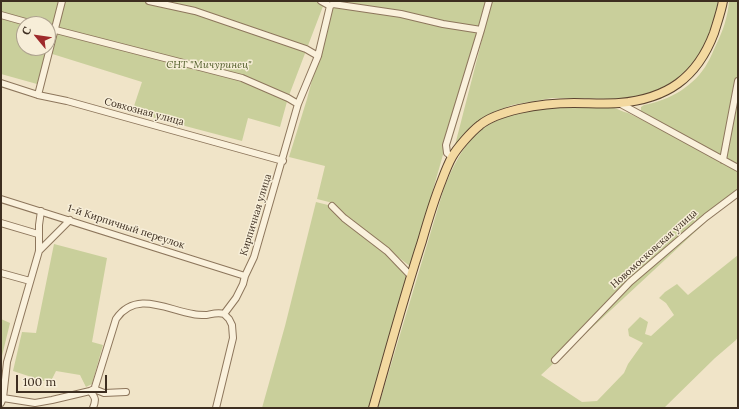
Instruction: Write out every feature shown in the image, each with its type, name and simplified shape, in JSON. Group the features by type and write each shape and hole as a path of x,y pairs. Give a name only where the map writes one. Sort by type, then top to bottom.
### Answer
{"main road":[{"path":"373,408 436,196 446,169 460,145 480,125 494,117 508,112 553,103 619,103 643,99 670,90 682,82 690,74 705,54 717,25 723,1"}],"street":[{"path":"56,16 62,1"},
{"path":"149,1 195,11 306,49 318,56"},
{"path":"322,1 330,6 333,4 401,14 442,24 481,30"},
{"path":"452,157 447,153 446,145 489,1"},
{"name":"Кирпичная улица","path":"224,314 236,298 254,257 298,104 318,56 330,6"},
{"path":"1,15 16,19"},
{"path":"56,30 242,78 288,98 298,104"},
{"path":"38,95 46,56"},
{"path":"722,160 738,81"},
{"name":"Совхозная улица","path":"1,83 38,95 67,101 282,161"},
{"path":"619,103 738,168"},
{"name":"Новомосковская улица","path":"555,360 630,282 706,217 738,193"},
{"name":"1-й Кирпичный переулок","path":"1,199 245,276"},
{"path":"332,206 344,218 387,251 411,276"},
{"path":"41,211 38,234 39,251 4,370 2,400 35,405 92,390 104,393 126,392"},
{"path":"39,251 70,220"},
{"path":"1,223 38,234"},
{"path":"1,272 30,281"},
{"path":"92,390 95,387 116,319 125,309 145,303 168,307 193,314 206,315 220,312 229,318 232,325 233,338 216,408"},
{"path":"92,390 96,399 93,408"}],"green space":[{"name":"СНТ \"Мичуринец\"","path":"1,1 325,1 288,98 280,127 248,118 242,141 132,112 142,82 56,55 56,16 16,16 16,56 45,56 37,84 1,74"},
{"path":"345,1 487,1 479,28 358,6"},
{"path":"492,1 720,1 712,30 697,62 678,82 651,94 616,99 552,98 512,105 491,113 473,125 454,149"},
{"path":"729,1 738,1 738,192 541,375 582,402 597,401 624,373 628,364 643,343 629,336 628,329 640,317 648,322 645,334 651,336 674,315 666,303 659,298 665,292 677,284 688,295 738,255 738,337 736,340 715,358 664,408 378,408 444,188 468,143 487,126 515,114 546,108 616,108 715,156 645,115 641,111 641,107 663,100 681,91 703,71 719,40 728,12"},
{"path":"335,6 401,17 442,27 478,32 411,267 344,215 333,203 317,199 325,166 289,157 307,99 328,20 332,8"},
{"path":"316,202 328,205 408,271 370,408 262,408 285,326"},
{"path":"54,244 107,258 92,342 103,345 92,384 86,387 80,375 56,371 50,383 13,371 22,332 36,333"},
{"path":"1,319 10,323 1,360"}]}
